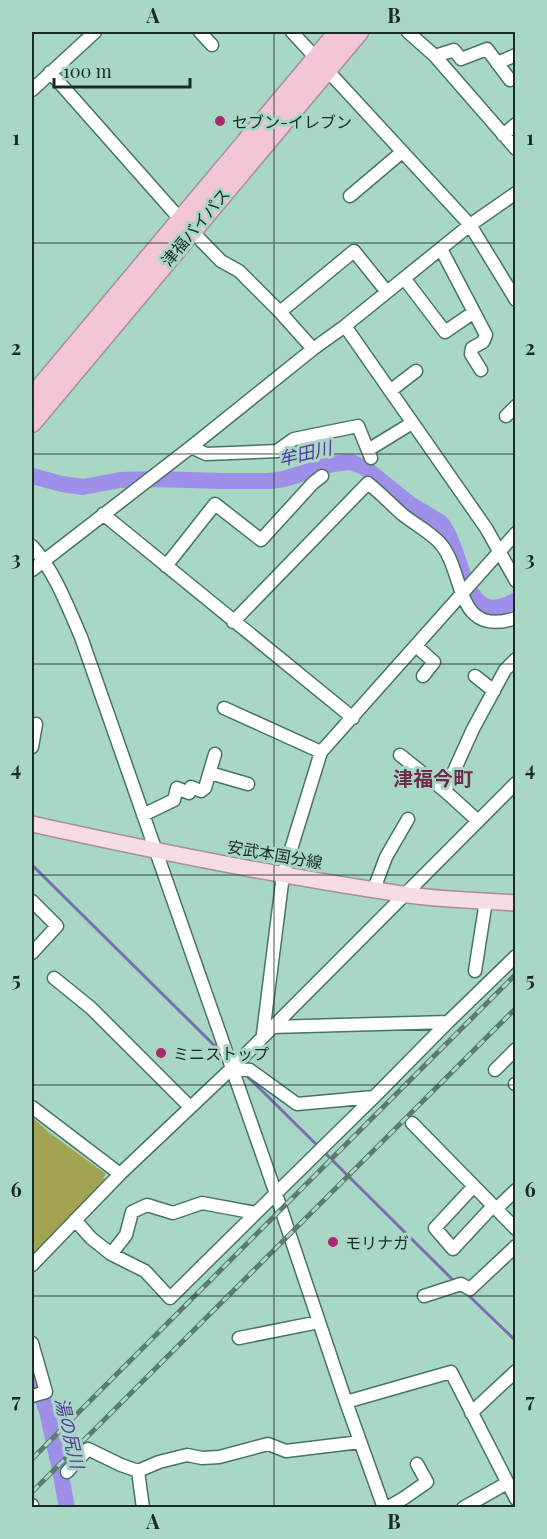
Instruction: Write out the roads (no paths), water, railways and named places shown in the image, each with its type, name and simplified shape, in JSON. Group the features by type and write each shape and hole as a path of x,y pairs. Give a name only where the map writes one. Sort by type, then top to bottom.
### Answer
{"highway":[{"name":"津福バイパス","path":"322,64 338,32"},
{"name":"津福バイパス","path":"32,397 186,225 322,64 359,32"},
{"name":"津福バイパス","path":"32,423 186,225"}],"main road":[{"name":"安武本国分線","path":"32,824 156,852 404,895 516,903"}],"street":[{"path":"32,90 95,32"},
{"path":"200,32 212,45"},
{"path":"292,32 470,225 516,300"},
{"path":"408,32 435,56 516,149"},
{"path":"435,56 454,50 461,59 487,49 510,80"},
{"path":"497,63 516,55"},
{"path":"50,72 186,225 221,261 239,271 313,349"},
{"path":"503,135 516,124"},
{"path":"350,196 402,152"},
{"path":"32,570 345,326 470,225 516,194"},
{"path":"441,249 486,335 483,342 472,348 471,354 481,370"},
{"path":"280,312 354,251 387,292"},
{"path":"404,278 445,332 474,312"},
{"path":"345,326 486,528 516,581"},
{"path":"390,391 416,371"},
{"path":"506,416 516,406"},
{"path":"191,447 206,454 277,451 294,439 358,426 369,454 412,423"},
{"path":"166,566 215,504 261,540 322,476"},
{"path":"233,622 368,483 403,515 439,542 447,553 462,595 472,612 484,621 506,622 516,618"},
{"path":"102,514 353,718"},
{"path":"267,1031 283,875 321,752 516,533"},
{"path":"32,546 44,560 64,597 81,637 276,1194 360,1442 386,1508 427,1482 417,1464"},
{"path":"416,646 434,662 423,676"},
{"path":"445,791 473,729 505,670 516,659"},
{"path":"475,676 494,691"},
{"path":"224,708 321,752"},
{"path":"32,747 36,724"},
{"path":"143,815 174,800 177,788 189,793 191,787 201,791 205,788 215,754"},
{"path":"400,755 478,820"},
{"path":"210,774 248,784"},
{"path":"32,1265 120,1174 232,1068 516,783"},
{"path":"374,889 386,857 408,819"},
{"path":"476,972 486,901"},
{"path":"32,902 57,926 32,953"},
{"path":"75,1220 91,1238 111,1254 145,1271 170,1298 516,956"},
{"path":"54,978 91,1008 190,1107"},
{"path":"267,1031 448,1022"},
{"path":"495,1070 516,1049"},
{"path":"232,1068 250,1070 297,1104 374,1097"},
{"path":"32,1107 120,1174"},
{"path":"412,1123 516,1229"},
{"path":"474,1186 435,1228 453,1249 516,1190"},
{"path":"111,1254 126,1235 132,1212 147,1205 173,1213 202,1203 256,1213"},
{"path":"424,1296 461,1284 470,1289 516,1246"},
{"path":"239,1338 319,1322"},
{"path":"32,1343 46,1392 32,1396"},
{"path":"471,1413 516,1371"},
{"path":"346,1402 451,1372 516,1499"},
{"path":"67,1472 88,1449 138,1471 159,1462 187,1455 202,1458 219,1457 268,1444 286,1451 360,1442"},
{"path":"138,1471 143,1508"},
{"path":"463,1508 507,1483"}],"waterway":[{"name":"牟田川","path":"32,476 83,487 120,480 270,481 332,464 350,462 364,467 410,504 440,522 448,534 466,583 474,597 484,606 498,607 516,600"},
{"path":"32,865 221,1052"},
{"path":"246,1075 318,1146"},
{"path":"323,1151 454,1281"},
{"path":"465,1292 516,1341"},
{"name":"湯の尻川","path":"32,1369 47,1411 67,1508"}],"railway":[{"path":"32,1459 516,974"},
{"path":"32,1492 516,1008"}],"place":[{"name":"セブン-イレブン","path":"220,121"},
{"name":"ミニストップ","path":"161,1053"},
{"name":"モリナガ","path":"333,1242"}],"district":[{"name":"津福今町","path":"433,777"}]}
